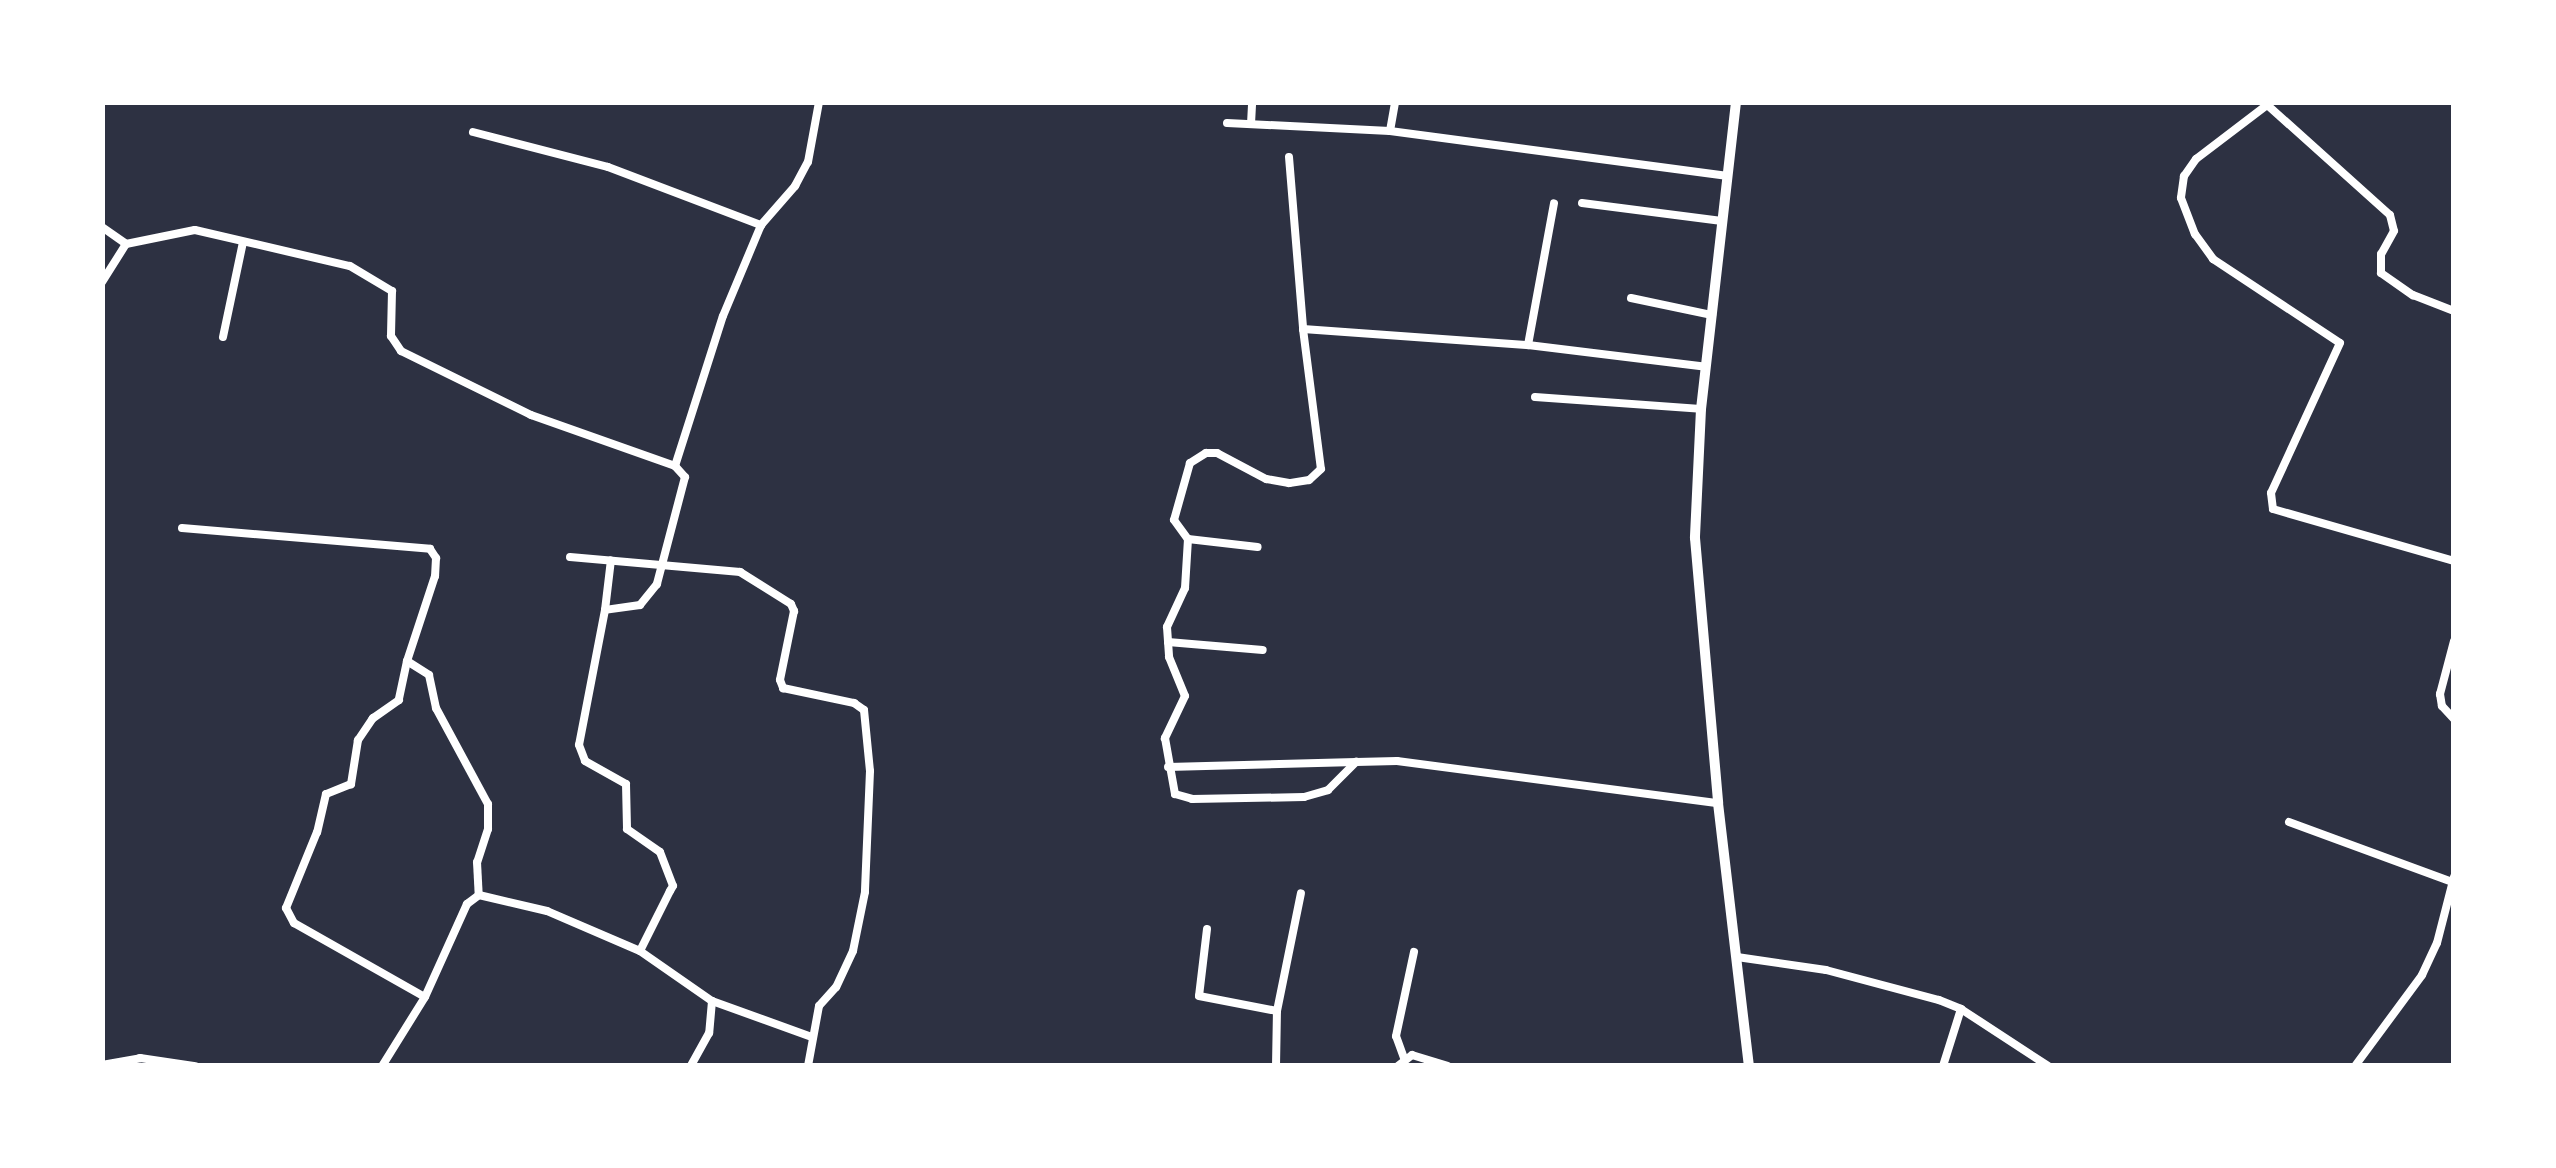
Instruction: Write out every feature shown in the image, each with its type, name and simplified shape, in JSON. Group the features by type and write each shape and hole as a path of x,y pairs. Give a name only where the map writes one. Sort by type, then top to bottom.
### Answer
{"street":[{"path":"675,466 723,316 761,225 795,186 808,162 819,102"},
{"path":"1251,124 1252,102"},
{"path":"1390,131 1395,102"},
{"path":"1736,102 1702,409 1696,572 1749,1064 1761,1066"},
{"path":"2454,311 2413,294 2381,273 2380,254 2394,231 2390,215 2265,104 2196,158 2184,176 2180,198 2194,234 2214,259 2340,343 2271,493 2273,510 2454,561"},
{"path":"1226,123 1390,131 1726,176"},
{"path":"472,132 608,167 761,225"},
{"path":"1290,157 1303,328 1322,461 1318,476 1290,482 1266,479 1217,454 1199,456 1190,463 1174,520 1188,539 1185,588 1170,614 1168,642 1186,696 1167,727 1168,767 1176,794 1192,800 1320,794 1356,762"},
{"path":"1582,202 1722,221"},
{"path":"1528,345 1554,203"},
{"path":"102,227 126,244"},
{"path":"102,282 126,244 195,230 350,266 392,291 391,336 401,351 531,415 675,466 684,477 684,491 665,565 640,604 604,610"},
{"path":"223,336 243,242"},
{"path":"1631,298 1712,315"},
{"path":"1303,328 1528,345 1706,367"},
{"path":"1535,398 1702,409"},
{"path":"182,528 430,549 436,558 399,700 374,718 358,740 352,784 326,794 317,832 286,908 294,924 425,997"},
{"path":"1188,539 1258,547"},
{"path":"570,557 740,572 791,604 794,612 780,680 784,688 854,704 868,718 865,892 853,951 836,987 819,1006 808,1066"},
{"path":"611,560 579,746 585,761 626,784 627,829 660,852 673,886 640,950"},
{"path":"2454,641 2440,694 2442,706 2454,719"},
{"path":"1168,642 1263,650"},
{"path":"407,660 429,675 436,708 488,804 488,828 477,862 479,895"},
{"path":"1168,767 1398,761 1718,803"},
{"path":"2289,822 2453,880 2437,942 2422,975 2358,1062 2371,1066"},
{"path":"1276,1066 1276,1010 1301,893"},
{"path":"479,895 548,911 640,950 712,1001 812,1038"},
{"path":"382,1066 425,997 468,904 479,895"},
{"path":"1207,929 1200,996 1276,1010"},
{"path":"1414,952 1396,1036 1401,1062 1421,1056 1448,1066"},
{"path":"1737,957 1826,970 1962,1009 2048,1066"},
{"path":"691,1066 709,1033 712,1001"},
{"path":"1942,1066 1962,1009"},
{"path":"102,1065 140,1058 195,1066"}]}
